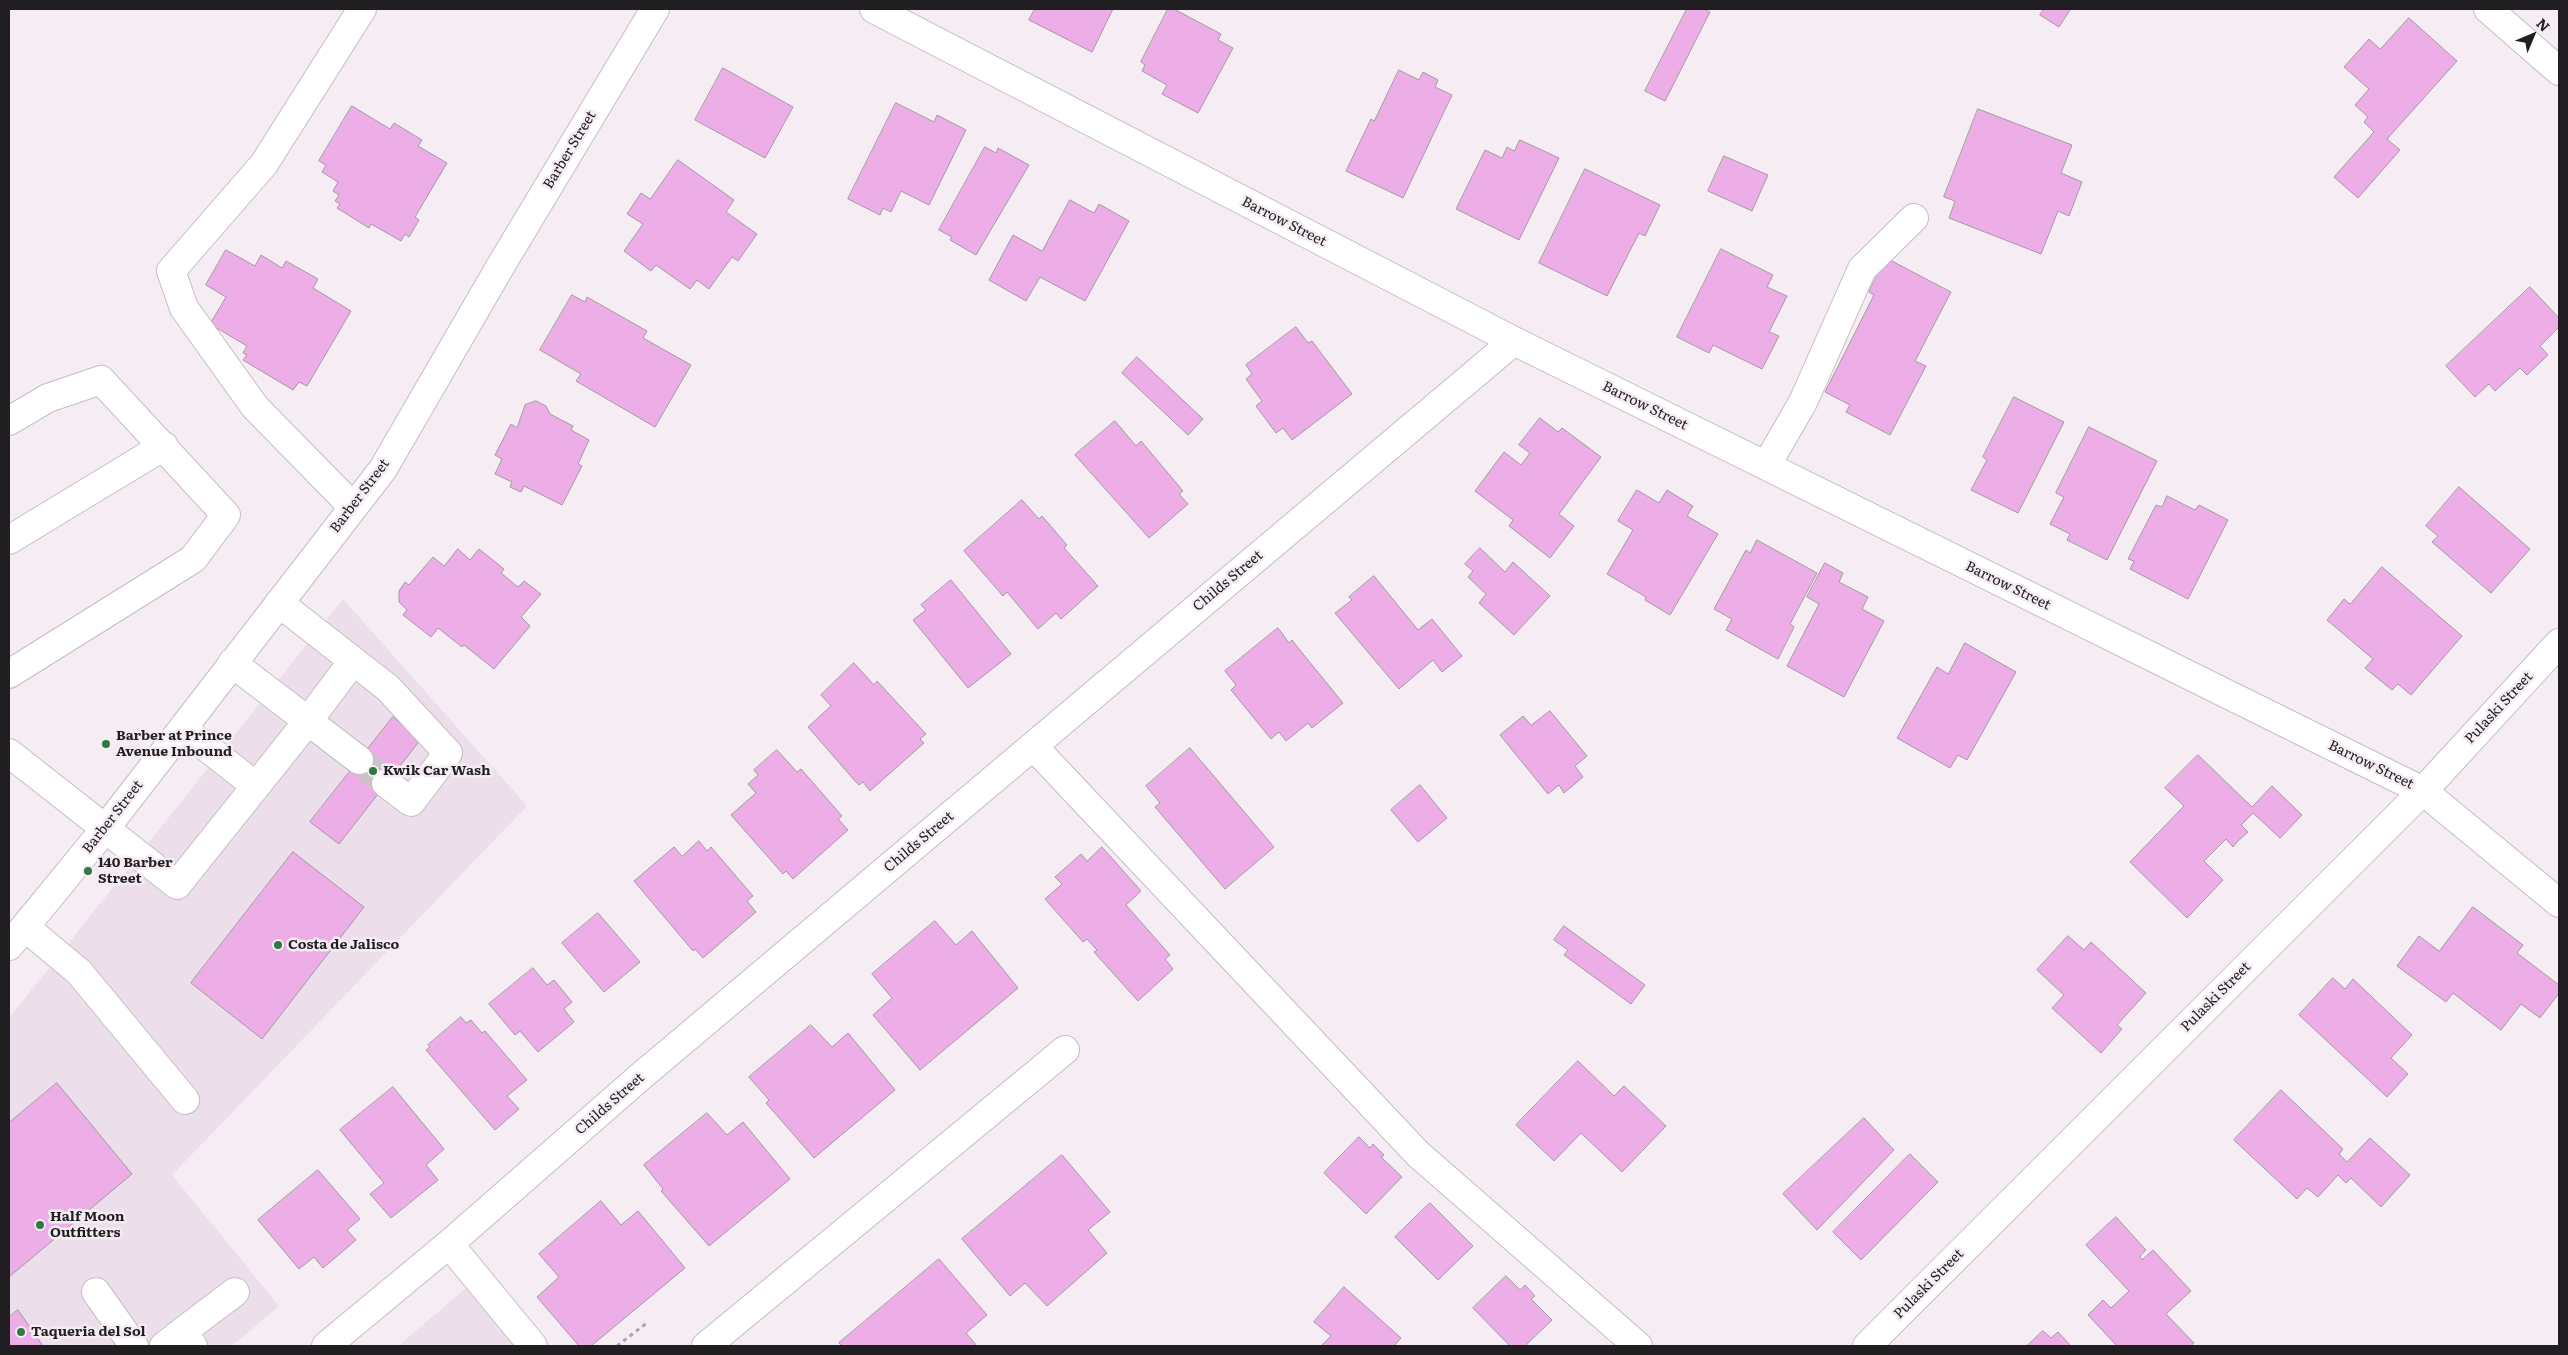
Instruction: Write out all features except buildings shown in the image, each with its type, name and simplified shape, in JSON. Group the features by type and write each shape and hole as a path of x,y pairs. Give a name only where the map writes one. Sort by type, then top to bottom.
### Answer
{"street":[{"path":"353,507 255,407 184,308 171,271 264,164 362,9"},
{"name":"Barber Street","path":"17,936 105,829 383,469 500,267 656,9"},
{"name":"Barrow Street","path":"874,9 1514,341 2422,790 2559,903"},
{"path":"2488,9 2559,72"},
{"path":"1766,466 1803,402 1862,268 1914,218"},
{"name":"Childs Street","path":"326,1346 449,1244 640,1077 1514,341"},
{"path":"9,422 48,398 101,380 226,514 193,559 9,674"},
{"path":"9,540 164,446"},
{"path":"279,603 388,688 448,753 411,802 386,783"},
{"name":"Pulaski Street","path":"1867,1346 2422,790 2559,643"},
{"path":"9,753 177,885 308,721 353,661"},
{"path":"232,663 359,760"},
{"path":"183,728 256,786"},
{"path":"1033,746 1418,1154 1638,1346"},
{"path":"17,936 79,972 185,1100"},
{"path":"706,1346 1065,1050"},
{"path":"449,1244 533,1346"},
{"path":"96,1292 134,1346"},
{"path":"180,1342 235,1292"}],"path":[{"path":"616,1346 648,1322"}],"shaded area":[{"path":"343,599 527,806 172,1175 279,1306 232,1346 9,1346 9,1018"},
{"path":"473,1282 527,1346 398,1346"}],"tunnel":[{"path":"359,760 386,783"}],"place":[{"name":"Barber at Prince Avenue Inbound","path":"106,744"},
{"name":"Kwik Car Wash","path":"373,771"},
{"name":"140 Barber Street","path":"88,871"},
{"name":"Costa de Jalisco","path":"278,945"},
{"name":"Half Moon Outfitters","path":"40,1225"},
{"name":"Taqueria del Sol","path":"21,1332"}]}
